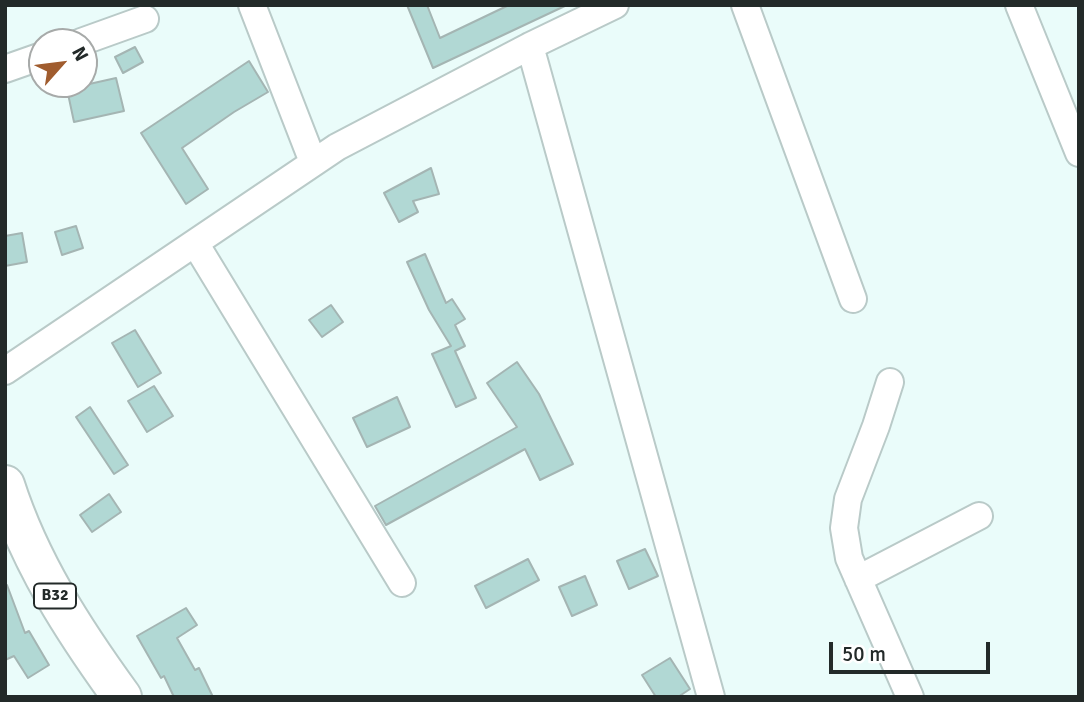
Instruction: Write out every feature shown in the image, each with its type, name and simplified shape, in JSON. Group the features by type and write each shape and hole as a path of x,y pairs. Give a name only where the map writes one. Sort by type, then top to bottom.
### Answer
{"highway":[{"name":"B32","path":"5,485 16,518 67,619 122,697"}],"street":[{"path":"253,5 313,162"},
{"path":"5,371 337,147 530,46 615,5"},
{"path":"745,5 853,299"},
{"path":"1020,5 1079,153"},
{"path":"98,36 145,19"},
{"path":"530,46 711,697"},
{"path":"5,69 28,61"},
{"path":"195,243 402,583"},
{"path":"890,382 848,499 844,527 849,558 909,697"},
{"path":"858,579 979,516"}],"building":[{"path":"407,5 427,5 440,38 509,5 567,5 433,68"},
{"path":"135,47 143,62 123,73 115,57"},
{"path":"249,61 268,92 182,148 208,189 186,204 141,133"},
{"path":"116,78 124,111 74,122 69,98 98,98 98,82"},
{"path":"431,168 439,194 413,201 418,212 399,222 384,193"},
{"path":"76,226 83,248 62,255 55,232"},
{"path":"22,233 27,262 5,266 5,236"},
{"path":"425,254 446,303 452,299 465,319 455,325 465,346 455,351 476,398 456,407 432,354 451,346 429,310 407,262"},
{"path":"331,305 343,322 322,337 309,320"},
{"path":"135,330 161,373 138,387 112,343"},
{"path":"517,362 539,394 573,464 540,480 525,449 386,525 375,506 517,427 487,383"},
{"path":"154,386 173,416 147,432 128,401"},
{"path":"397,397 410,427 367,447 353,418"},
{"path":"90,407 128,465 114,474 76,417"},
{"path":"109,494 121,512 92,532 80,515"},
{"path":"645,549 658,576 629,589 617,561"},
{"path":"528,559 539,580 486,608 475,586"},
{"path":"585,576 597,605 572,616 559,587"},
{"path":"5,585 25,633 29,631 49,665 28,678 14,656 5,660"},
{"path":"186,608 197,625 177,638 195,670 199,668 213,697 174,697 164,676 161,678 137,636"},
{"path":"670,658 690,689 678,697 656,697 642,675"}]}
